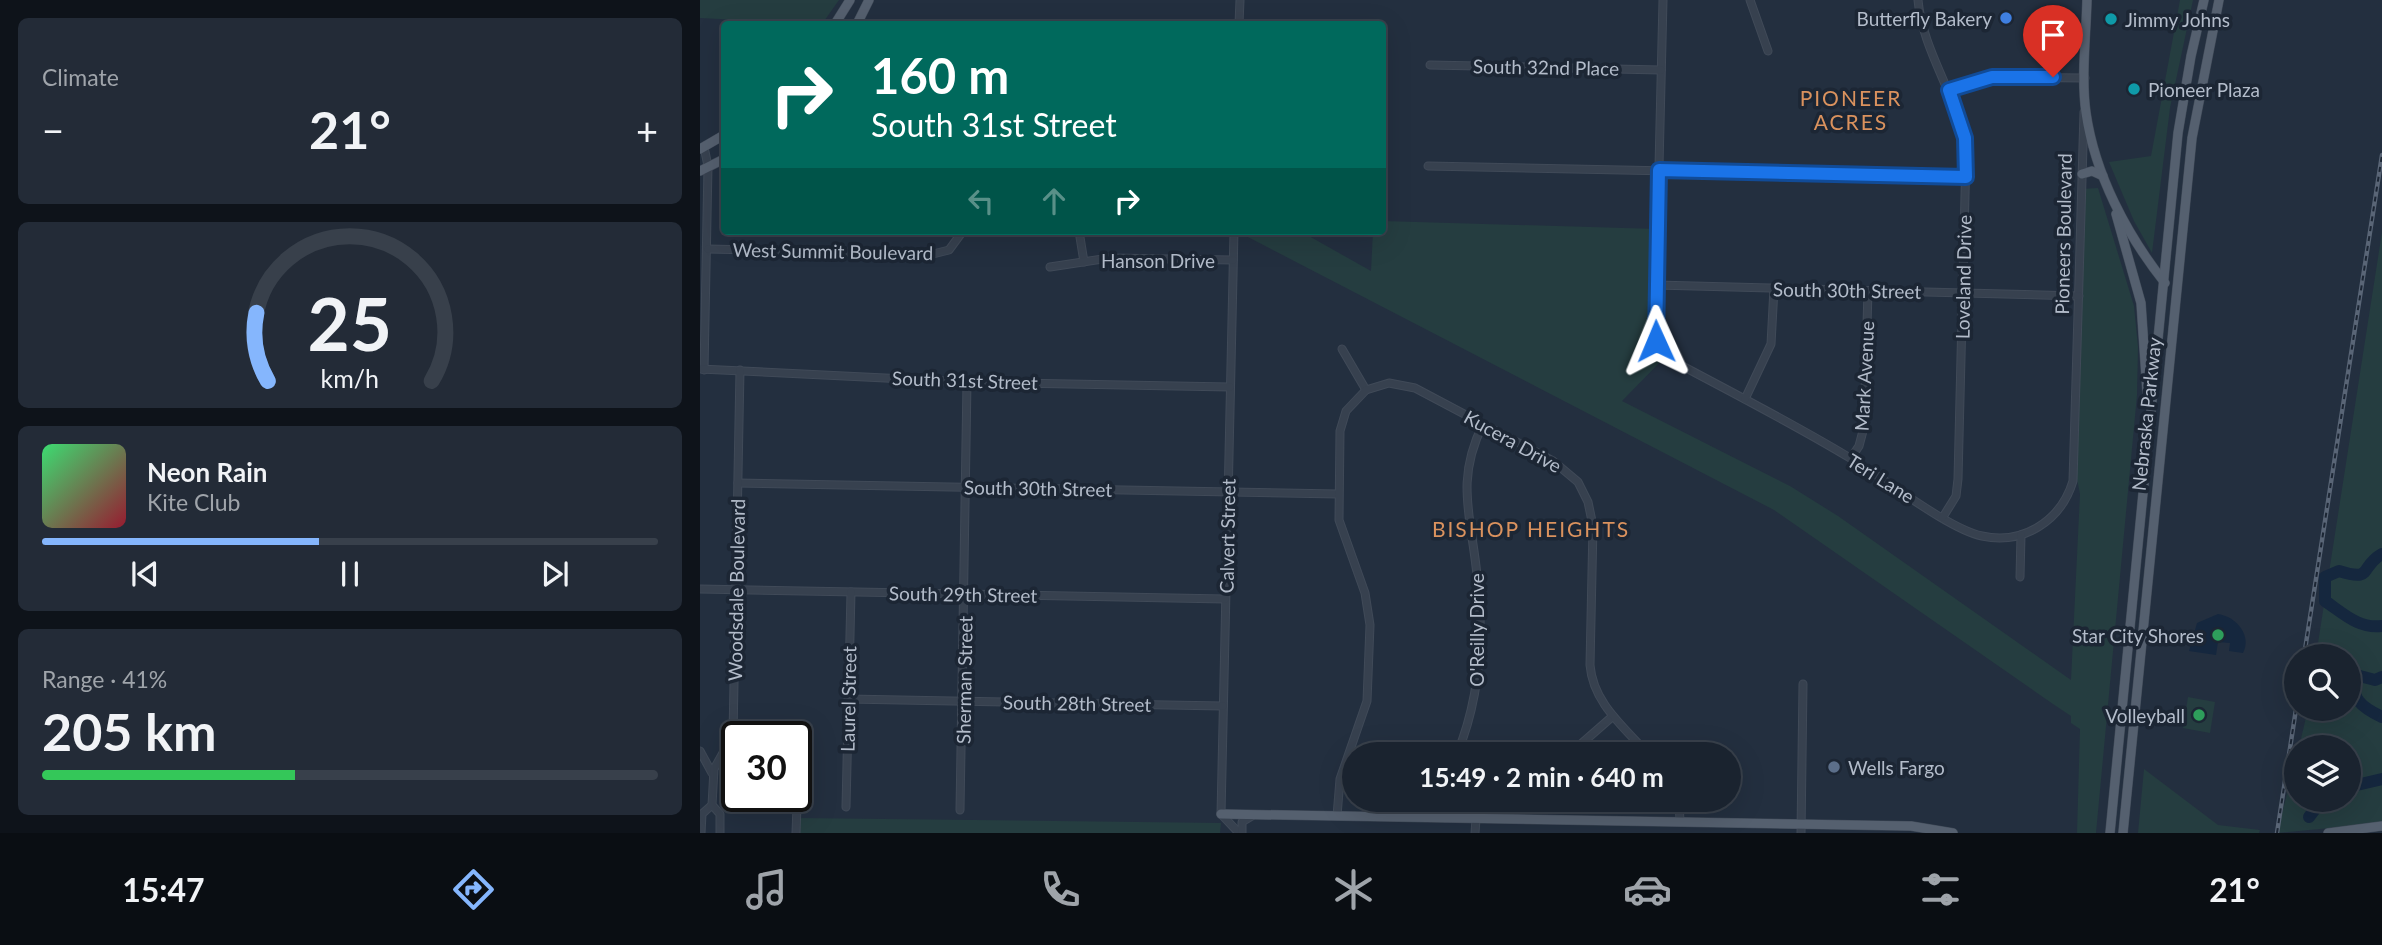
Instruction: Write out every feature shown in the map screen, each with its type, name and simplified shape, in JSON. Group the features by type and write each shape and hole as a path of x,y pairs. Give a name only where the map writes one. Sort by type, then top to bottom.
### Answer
{"main road":[{"path":"837,21 850,0"},
{"path":"859,21 869,0"},
{"name":"Pioneers Boulevard","path":"2084,94 2087,0"},
{"name":"Nebraska Parkway","path":"2110,833 2180,120 2204,0"},
{"name":"Nebraska Parkway","path":"2123,833 2192,138 2218,0"},
{"path":"2084,94 2089,128 2135,277 2145,331 2146,452"},
{"path":"702,148 721,137"},
{"path":"704,169 721,160"},
{"path":"2082,174 2092,171 2103,176"},
{"path":"2107,186 2136,244 2164,281 2170,299 2169,357"},
{"path":"1221,814 1680,822 1801,829 1888,826 1926,827 1953,833"},
{"path":"1888,826 1916,833"},
{"path":"2328,833 2377,829"}],"street":[{"path":"1239,21 1240,0"},
{"path":"1656,285 1663,0"},
{"path":"1750,0 1768,51"},
{"name":"Loveland Drive","path":"1918,0 1927,40 1949,90 1965,138 1958,487 1943,517"},
{"name":"South 32nd Place","path":"1430,65 1661,70"},
{"path":"1949,90 1992,77 2085,78"},
{"name":"Pioneers Boulevard","path":"2075,469 2084,94"},
{"path":"702,148 708,249 703,290 702,370"},
{"path":"1428,166 1966,177"},
{"name":"West Summit Boulevard","path":"708,249 933,254 949,250 961,235"},
{"path":"1080,235 1084,262"},
{"name":"Calvert Street","path":"1221,814 1234,235"},
{"name":"Hanson Drive","path":"1050,267 1127,258 1233,260"},
{"name":"South 30th Street","path":"1656,285 2079,296"},
{"name":"Teri Lane","path":"1656,285 1656,341 1667,356 1851,458 1943,517 1983,536 2021,535 2041,526 2055,514 2066,498 2075,469"},
{"path":"1745,399 1771,344 1774,288"},
{"name":"Mark Avenue","path":"1851,458 1859,446 1864,427 1868,291"},
{"path":"1337,816 1342,772 1367,701 1370,625 1365,593 1339,520 1342,421 1353,402 1366,390 1342,349"},
{"name":"South 31st Street","path":"702,370 967,382 1230,387"},
{"name":"Woodsdale Boulevard","path":"720,833 720,814 712,805 712,777 717,761 733,736 740,370"},
{"name":"Sherman Street","path":"960,810 968,487 967,382"},
{"name":"Kucera Drive","path":"1366,390 1389,383 1407,385 1562,467 1578,482 1588,502 1593,526 1591,675 1598,695 1637,742"},
{"name":"O'Reilly Drive","path":"1461,742 1476,695 1479,600 1465,489 1469,457 1483,424"},
{"name":"South 30th Street","path":"738,483 1338,494"},
{"path":"2020,577 2021,535"},
{"name":"South 29th Street","path":"700,589 1225,599"},
{"name":"Laurel Street","path":"846,807 851,592"},
{"path":"1801,829 1803,684"},
{"name":"South 28th Street","path":"848,699 1223,706"},
{"path":"1583,742 1613,716"},
{"path":"700,751 708,762 712,777"},
{"name":"Woodsdale Boulevard","path":"701,833 702,814 712,805"},
{"path":"796,833 797,812"},
{"path":"1445,812 1445,818"},
{"path":"1680,812 1680,822"},
{"path":"1221,814 1241,833"},
{"path":"1241,833 1242,821 1254,815"},
{"path":"1475,833 1476,819"}],"green space":[{"path":"700,0 839,0 824,21 700,18"},
{"path":"2180,0 2193,0 2170,108 2152,253 2134,221 2109,162 2151,156"},
{"path":"2098,188 2134,306 2138,347 2137,395 2096,833 2077,833 2080,729 2071,723 2071,716 1774,510 1244,235 1307,235 1371,271 1373,235 1386,235 1386,221 1657,229 1655,333 1666,356 1622,401 1790,486 1838,516 2071,680 2080,494 2075,469 2082,189"},
{"path":"2382,232 2382,823 2277,833 2284,806 2284,812 2361,812 2361,735 2302,735 2305,721 2361,721 2361,644 2318,644"},
{"name":"Volleyball","path":"2188,697 2215,702 2210,733 2183,728"},
{"path":"2144,769 2218,825 2260,830 2259,833 2138,833"},
{"path":"797,818 1221,823 1220,833 796,833"}],"water":[{"name":"Star City Shores","path":"2218,614 2232,619 2241,629 2246,641 2243,653 2229,651 2230,643 2218,642 2216,655 2189,651 2197,623"}],"waterway":[{"path":"2382,554 2362,574 2339,571 2325,577 2325,601 2359,623 2382,626"},
{"path":"2382,677 2375,680 2356,675 2354,683 2356,696 2363,706 2382,717"},
{"path":"2361,784 2382,779"},
{"path":"2309,817 2313,812"}],"railway":[{"path":"2306,644 2382,155"},
{"path":"2277,833 2294,721"}],"place":[{"name":"Butterfly Bakery","path":"2006,18"},
{"name":"Jimmy Johns","path":"2111,19"},
{"name":"Pioneer Plaza","path":"2134,89"},
{"name":"Star City Shores","path":"2218,635"},
{"name":"Volleyball","path":"2199,715"},
{"name":"Wells Fargo","path":"1834,767"}],"district":[{"name":"PIONEER ACRES","path":"1851,109"},
{"name":"BISHOP HEIGHTS","path":"1531,528"}],"route":[{"path":"1656,341 1659,170 1966,177 1965,138 1949,90 1978,79 1992,77 2053,77"}]}
